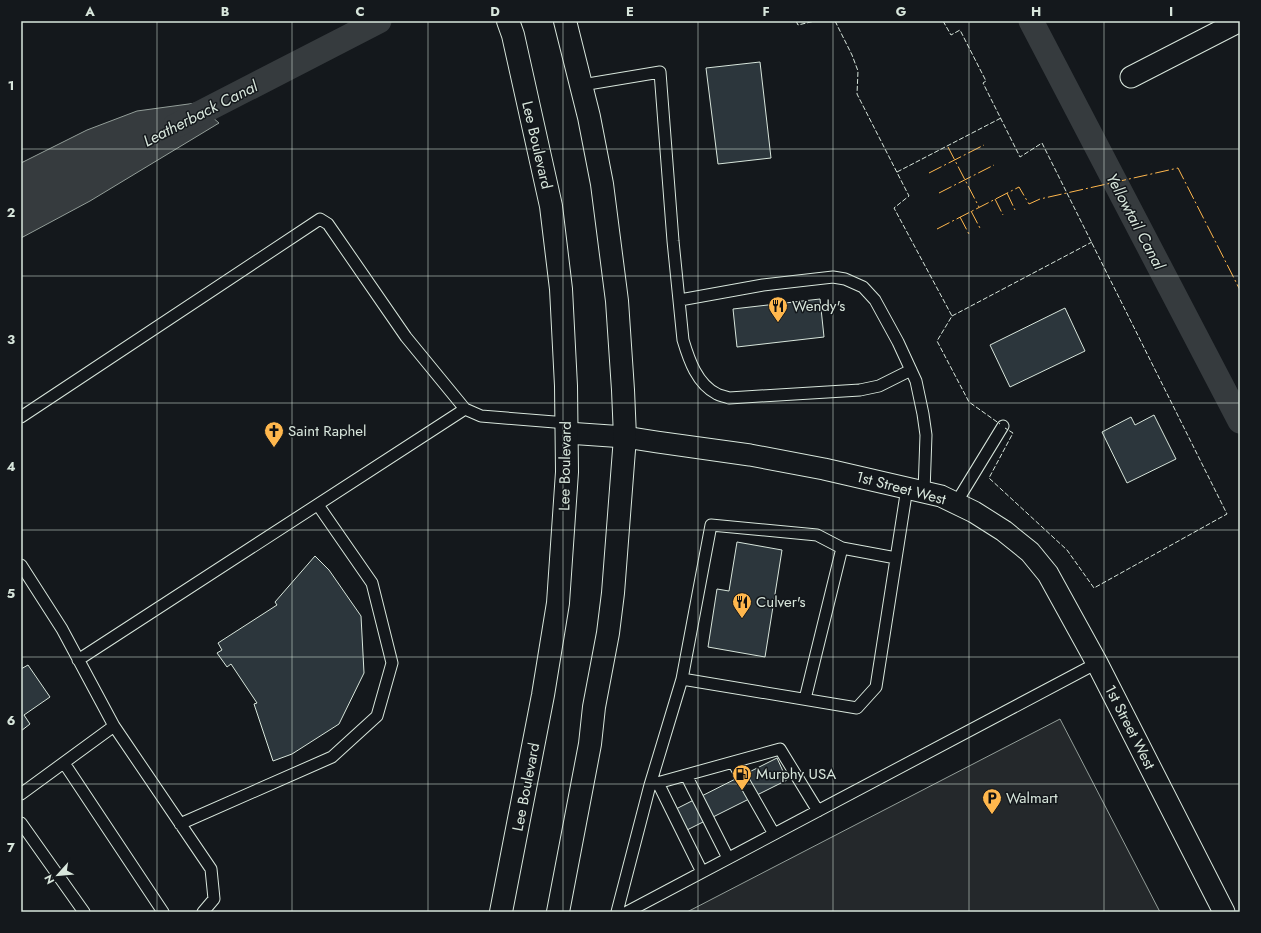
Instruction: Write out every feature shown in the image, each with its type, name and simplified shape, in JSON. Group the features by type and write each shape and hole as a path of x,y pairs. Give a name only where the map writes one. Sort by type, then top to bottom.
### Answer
{"main road":[{"name":"Lee Boulevard","path":"501,912 543,695 558,603 567,472 567,428 561,289 551,206 513,35 508,21"},
{"path":"558,912 590,744 594,707 611,609 625,437 617,301 602,184 582,85 565,21"}],"street":[{"path":"1131,78 1240,21"},
{"name":"1st Street West","path":"567,428 750,455 824,469 916,490 941,496 974,512 1004,531 1030,552 1048,574 1097,663 1224,912"}],"lane":[{"path":"582,85 660,72 683,340 695,371 704,384 716,394 729,398 860,390 879,386 911,370"},
{"path":"21,417 320,219 328,224 406,337 465,409 481,416 567,428"},
{"path":"680,300 763,285 833,277 845,279 863,287 875,300 898,342 911,370 916,382 922,407 926,435 916,490 896,558 876,687 857,708 682,678"},
{"path":"78,660 465,409"},
{"path":"956,503 1003,426"},
{"path":"180,824 332,757 377,716 392,663 372,583 318,505"},
{"path":"616,912 654,784 682,678 711,525 817,534 842,548 896,558"},
{"path":"805,699 842,548"},
{"path":"21,565 62,629 114,726 210,869 214,899 203,912"},
{"path":"627,912 1097,663"},
{"path":"21,794 114,726"},
{"path":"654,784 780,749 818,811"},
{"path":"733,762 774,834"},
{"path":"64,763 163,912"},
{"path":"686,775 728,858"},
{"path":"654,784 702,872"},
{"path":"21,823 84,912"}],"shaded area":[{"name":"Walmart","path":"1060,719 1160,912 687,912"}],"water":[{"path":"196,103 219,123 90,201 21,238 21,163 87,130 137,111"}],"building":[{"path":"760,62 771,158 718,164 706,68"},
{"name":"Wendy's","path":"820,299 824,337 737,347 733,309"},
{"path":"1065,308 1085,351 1010,387 990,345"},
{"path":"1154,415 1176,459 1127,483 1102,432 1131,417 1135,425"},
{"name":"Culver's","path":"737,542 782,550 765,657 708,647 717,589 729,591"},
{"path":"315,556 329,570 361,616 364,673 339,724 292,754 273,761 254,704 257,703 231,664 227,667 217,653 222,650 218,643 277,605 275,602"},
{"path":"28,665 50,697 24,715 30,724 21,731 21,669"},
{"path":"777,758 787,780 683,832 672,811"}],"waterway":[{"name":"Leatherback Canal","path":"175,126 379,21"},
{"name":"Yellowtail Canal","path":"1031,21 1240,421"}],"fence":[{"path":"796,21 798,25 815,21"},
{"path":"835,21 852,55 858,71 857,94 909,196 894,208 952,316 937,341 969,402 1000,424"},
{"path":"943,21 951,35 960,30 986,81 983,83 1020,157 1042,143 1227,514 1094,588 1067,550 989,478 1013,433 1005,428"},
{"path":"897,172 1001,118"},
{"path":"952,316 1092,242"}],"power":[{"path":"929,173 984,145"},
{"path":"948,147 979,207"},
{"path":"939,193 994,165"},
{"path":"937,229 1019,187 1029,204 1040,199 1178,168 1240,290"},
{"path":"1007,193 1015,210"},
{"path":"995,199 1003,215"},
{"path":"971,211 981,230"},
{"path":"960,217 970,236"}],"place":[{"name":"Wendy's","path":"778,323"},
{"name":"Saint Raphel","path":"274,448"},
{"name":"Culver's","path":"742,619"},
{"name":"Murphy USA","path":"742,791"},
{"name":"Walmart","path":"992,815"}]}
